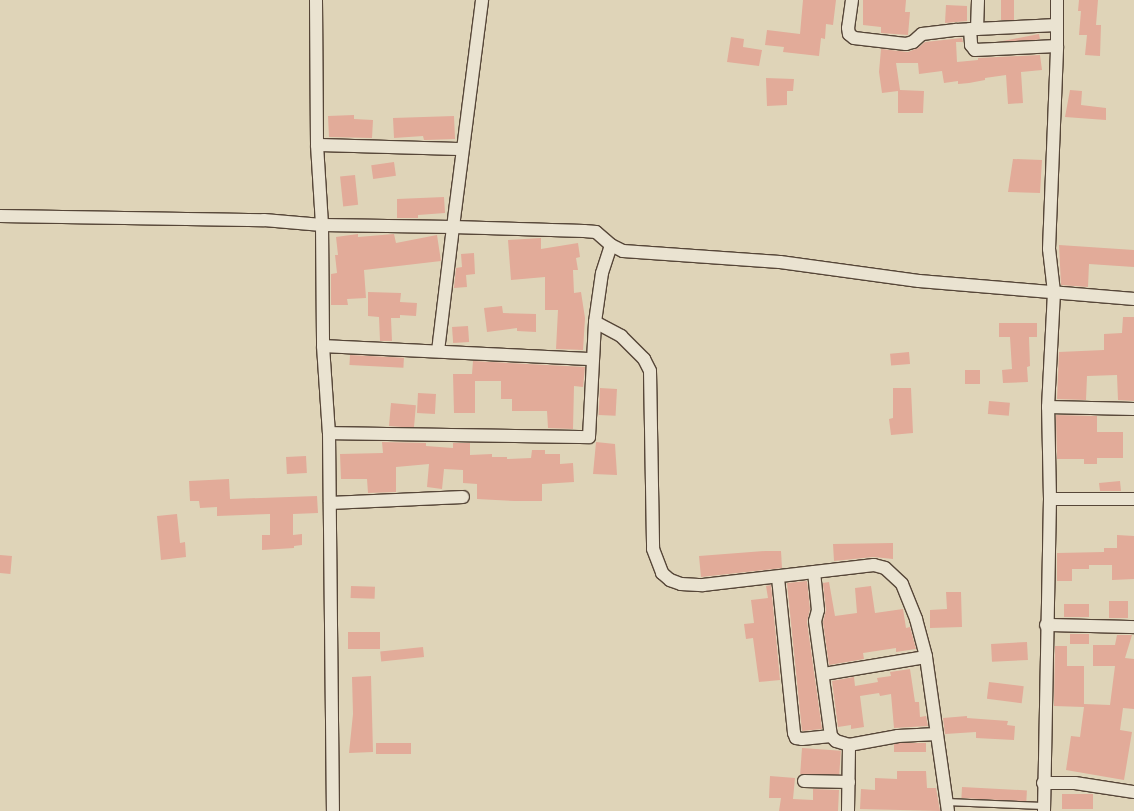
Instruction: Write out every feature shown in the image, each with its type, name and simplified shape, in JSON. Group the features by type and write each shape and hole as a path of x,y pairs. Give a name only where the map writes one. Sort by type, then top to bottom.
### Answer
{"street":[{"path":"316,0 317,145 322,225 323,346 329,433 332,811"},
{"path":"438,351 461,149 482,0"},
{"path":"852,0 848,28 854,38 906,44 913,42 922,34 1057,24"},
{"path":"978,0 971,45 975,50 1057,46"},
{"path":"1044,808 1046,625 1050,499 1048,407 1054,292 1049,249 1057,0"},
{"path":"317,145 461,149"},
{"path":"0,216 264,220 322,225 584,231 596,232 611,245 623,251 780,262 919,281 1134,299"},
{"path":"329,433 589,437 595,322 602,273 611,245"},
{"path":"595,322 622,336 644,359 650,371 653,549 662,573 670,580 681,584 703,585 778,578 874,565 885,568 895,575 902,584 912,605 926,657 947,806"},
{"path":"323,346 593,359"},
{"path":"1048,407 1134,409"},
{"path":"330,503 463,497"},
{"path":"1050,499 1134,499"},
{"path":"814,572 818,610 815,622 824,674 830,736"},
{"path":"778,578 794,734 796,738 830,736 849,745 898,736 937,734"},
{"path":"1046,625 1134,627"},
{"path":"824,674 926,657"},
{"path":"848,811 849,745"},
{"path":"804,781 849,782"},
{"path":"1043,783 1074,783 1134,791"}],"lane":[{"path":"947,806 1044,808"}],"building":[{"path":"803,0 836,0 833,25 826,24 825,39 821,38 819,56 783,52 784,47 765,45 767,30 800,34"},
{"path":"863,0 906,0 905,12 910,12 908,35 881,33 881,27 863,25"},
{"path":"1001,0 1014,0 1014,20 1001,20"},
{"path":"1079,0 1098,0 1096,25 1101,25 1100,56 1085,55 1087,35 1079,35 1081,11 1078,11"},
{"path":"946,5 967,6 967,21 945,23"},
{"path":"1039,34 1040,39 981,50 980,45"},
{"path":"731,37 744,39 743,47 762,50 759,66 727,62"},
{"path":"962,38 963,42 956,42 957,62 978,60 978,58 1040,55 1042,70 1021,72 1023,103 1008,104 1006,75 985,78 985,80 969,83 958,84 958,81 944,83 942,71 919,74 918,63 896,63 900,90 924,91 923,113 898,113 898,91 882,93 879,72 881,49 908,52 918,48 925,42"},
{"path":"766,78 794,79 793,91 787,91 787,105 767,106"},
{"path":"1070,90 1082,91 1081,105 1106,108 1106,120 1065,117"},
{"path":"354,115 354,119 373,120 372,138 329,137 328,116"},
{"path":"454,116 455,139 424,140 423,136 394,138 393,118"},
{"path":"1013,159 1042,160 1040,193 1008,192"},
{"path":"394,162 396,176 373,179 371,165"},
{"path":"355,175 358,205 343,206 340,177"},
{"path":"444,197 445,213 418,215 418,218 397,218 397,199"},
{"path":"358,234 358,237 394,234 396,243 437,235 441,261 364,270 366,298 347,299 348,305 331,305 331,274 337,273 336,237"},
{"path":"541,238 541,249 578,243 580,257 576,258 578,270 573,270 574,293 581,292 585,318 583,350 556,349 558,310 545,310 545,277 511,280 508,240"},
{"path":"1059,245 1134,250 1134,267 1089,264 1088,287 1061,285"},
{"path":"474,253 475,274 466,275 467,287 454,288 456,268 462,267 461,254"},
{"path":"368,292 401,293 400,302 417,303 416,316 400,315 400,318 391,318 392,341 380,341 379,317 368,316"},
{"path":"502,306 503,313 536,314 536,332 517,331 517,328 487,332 484,308"},
{"path":"1123,317 1134,317 1134,401 1118,400 1117,375 1087,376 1086,400 1057,399 1059,352 1104,350 1104,334 1122,333"},
{"path":"999,323 1037,323 1037,337 1029,337 1030,366 1027,367 1028,382 1003,383 1002,370 1012,369 1010,337 999,337"},
{"path":"468,326 469,342 453,343 452,327"},
{"path":"909,352 910,364 891,366 890,354"},
{"path":"350,355 404,358 403,368 349,365"},
{"path":"473,361 585,367 583,387 574,386 573,429 548,428 547,411 512,411 512,399 501,399 501,381 475,381 475,413 454,413 453,374 472,374"},
{"path":"965,370 980,370 980,384 965,384"},
{"path":"600,388 617,389 616,416 599,415"},
{"path":"893,388 911,388 913,433 891,435 889,419 893,418"},
{"path":"418,393 436,394 435,414 417,413"},
{"path":"989,401 1010,403 1009,416 988,414"},
{"path":"391,403 416,405 414,428 389,426"},
{"path":"1056,415 1097,416 1097,432 1123,432 1123,458 1097,458 1097,464 1084,464 1084,459 1057,459"},
{"path":"382,442 426,443 426,446 453,448 453,443 470,443 470,455 492,454 492,457 507,457 507,459 531,458 532,450 545,450 545,454 560,454 560,464 573,463 574,482 542,484 542,501 515,501 477,499 477,484 463,483 463,470 444,469 442,489 427,487 429,464 396,467 396,492 368,493 367,479 341,479 340,454 383,453"},
{"path":"596,442 615,444 617,475 593,474"},
{"path":"306,456 307,473 287,474 286,457"},
{"path":"229,479 230,499 317,496 318,513 293,514 293,535 302,534 302,545 294,546 294,548 262,550 262,535 270,535 270,514 217,516 217,507 200,508 199,501 190,501 189,481"},
{"path":"1120,481 1121,491 1100,491 1099,483"},
{"path":"177,514 180,543 185,542 186,557 161,560 157,516"},
{"path":"1117,535 1134,536 1134,579 1112,580 1112,565 1089,565 1089,569 1072,569 1072,581 1057,581 1057,553 1104,552 1104,548 1117,548"},
{"path":"893,543 893,559 873,557 834,561 833,544"},
{"path":"781,551 782,568 701,577 699,556"},
{"path":"0,555 12,556 10,574 0,573"},
{"path":"807,581 810,609 807,622 822,729 802,731 787,583"},
{"path":"829,582 835,616 857,613 855,588 871,586 875,613 903,609 906,628 910,627 916,649 896,652 896,648 863,653 864,659 829,665 823,622 826,610 823,583"},
{"path":"771,585 780,680 759,682 753,638 746,639 744,624 754,623 751,600 768,598 766,586"},
{"path":"351,586 375,587 375,599 351,598"},
{"path":"946,592 961,592 962,627 930,628 930,610 947,609"},
{"path":"1109,601 1128,601 1128,618 1109,618"},
{"path":"1064,604 1089,604 1089,617 1064,617"},
{"path":"348,632 380,632 380,649 348,649"},
{"path":"1070,634 1089,634 1089,644 1070,644"},
{"path":"1117,635 1132,635 1125,658 1134,659 1134,709 1123,708 1120,730 1132,732 1124,780 1066,770 1071,736 1080,737 1084,707 1054,706 1055,646 1067,646 1067,666 1084,666 1084,704 1110,705 1115,666 1093,666 1093,645 1115,645"},
{"path":"1027,642 1028,660 992,662 991,644"},
{"path":"423,647 424,657 381,661 380,651"},
{"path":"910,669 915,702 919,702 920,717 926,716 928,726 894,728 891,694 880,696 879,693 860,696 864,727 851,729 851,725 838,727 832,681 854,677 855,686 878,682 877,678 891,676 890,672"},
{"path":"371,676 373,752 349,753 353,714 352,677"},
{"path":"989,682 1024,686 1022,703 987,699"},
{"path":"967,716 967,718 1008,721 1007,725 1015,726 1014,740 976,738 976,732 945,734 943,718"},
{"path":"376,743 411,743 411,754 376,754"},
{"path":"894,743 926,743 926,752 894,752"},
{"path":"802,748 841,751 839,777 800,774"},
{"path":"897,771 926,771 927,788 936,788 940,811 860,809 861,789 875,790 875,778 897,779"},
{"path":"770,776 795,778 793,799 813,800 813,789 839,790 838,811 779,811 781,798 769,798"},
{"path":"962,787 1027,790 1026,801 961,798"},
{"path":"1062,794 1093,794 1093,809 1062,809"}]}
